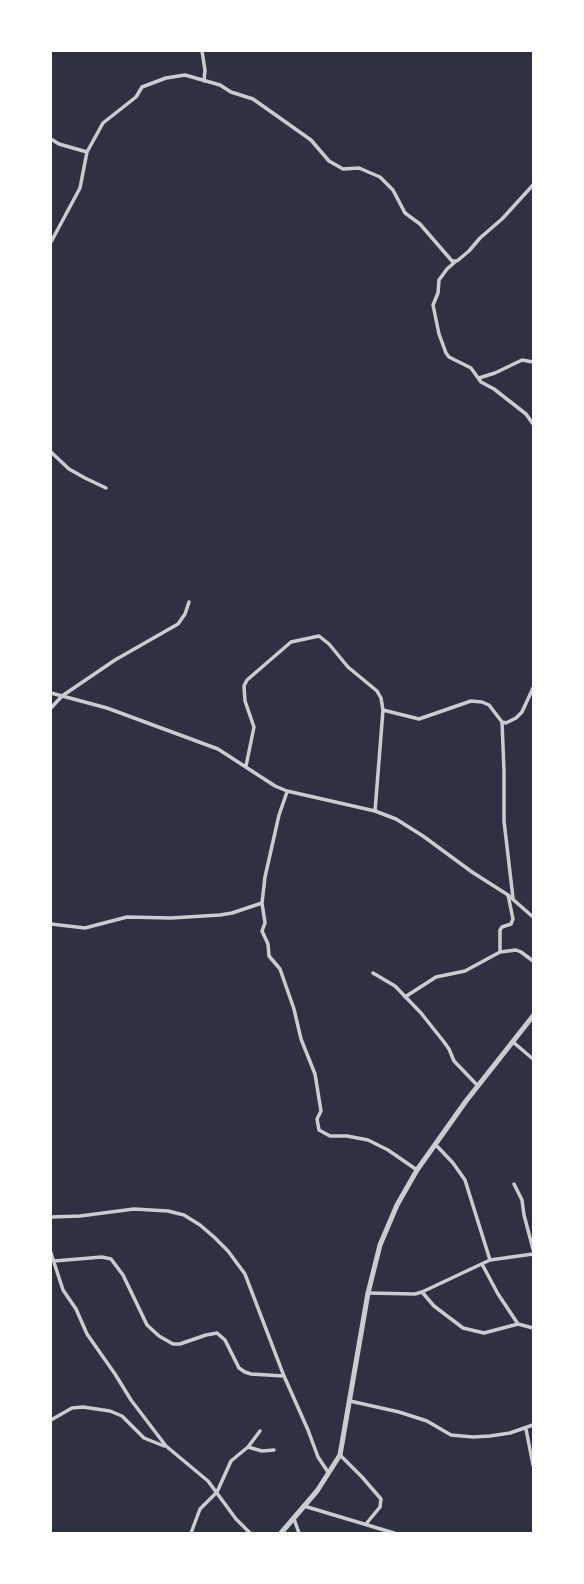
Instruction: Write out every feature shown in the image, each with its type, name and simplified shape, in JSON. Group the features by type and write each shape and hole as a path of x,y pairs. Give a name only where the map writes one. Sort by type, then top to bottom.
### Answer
{"street":[{"path":"202,51 204,81"},
{"path":"51,242 83,183 87,152 103,123 136,97 142,87 184,75 220,85 231,92 253,99 311,140 326,158 341,168 359,168 380,177 393,190 405,213 420,224 449,258 456,261"},
{"path":"51,139 87,152"},
{"path":"533,185 502,219 447,269 439,280 433,305 449,357 471,368 481,382 526,414 533,424"},
{"path":"479,378 522,360 533,362"},
{"path":"51,452 69,469 106,488"},
{"path":"51,708 62,696 115,660 175,626 181,620 189,602"},
{"path":"246,766 254,727 245,701 244,686 247,680 291,642 315,636 323,637 348,667 377,691 383,710 375,811"},
{"path":"502,722 516,719 531,700 533,688"},
{"path":"51,693 107,708 218,750 287,791 375,811 396,819 511,897 533,917"},
{"path":"383,710 419,719 471,701 482,702 489,705 502,722 504,821 513,919 500,930 500,952"},
{"path":"287,791 269,860 262,903 265,919 262,932 268,944 269,956 280,969 295,1009 301,1039 315,1074 321,1111 317,1119 319,1130 330,1136 368,1140 417,1170"},
{"path":"51,924 85,928 127,917 172,918 232,914 262,903"},
{"path":"405,997 436,976 458,974 500,952 516,950 533,961"},
{"path":"373,973 392,984 405,997 450,1049 454,1061 478,1086"},
{"path":"281,1533 330,1473 340,1455 368,1293 380,1245 397,1205 435,1144 533,1016"},
{"path":"513,1042 533,1059"},
{"path":"435,1144 465,1180 490,1260"},
{"path":"514,1184 522,1200 533,1249"},
{"path":"51,1217 145,1209 184,1215 200,1225 228,1251 245,1274 318,1457 330,1473"},
{"path":"527,1227 533,1229"},
{"path":"51,1253 63,1290 76,1308 87,1334 131,1400 166,1446 203,1476 250,1533"},
{"path":"368,1293 415,1294 490,1260 533,1254"},
{"path":"54,1261 102,1257 111,1259 123,1275 147,1325 159,1336 180,1345 206,1335 217,1334 225,1340 239,1368 245,1372 284,1376"},
{"path":"482,1264 518,1324"},
{"path":"422,1292 456,1324 475,1332 485,1333 518,1324 533,1328"},
{"path":"350,1401 427,1421 451,1435 490,1436 526,1429 533,1425"},
{"path":"51,1420 72,1408 110,1411 122,1416 144,1438 166,1446"},
{"path":"526,1429 533,1465"},
{"path":"191,1533 202,1505 217,1492 231,1461 248,1447 260,1431"},
{"path":"248,1447 262,1451 274,1450"},
{"path":"340,1455 381,1499 380,1507 366,1524"},
{"path":"304,1506 394,1533"},
{"path":"294,1519 299,1533"}]}
